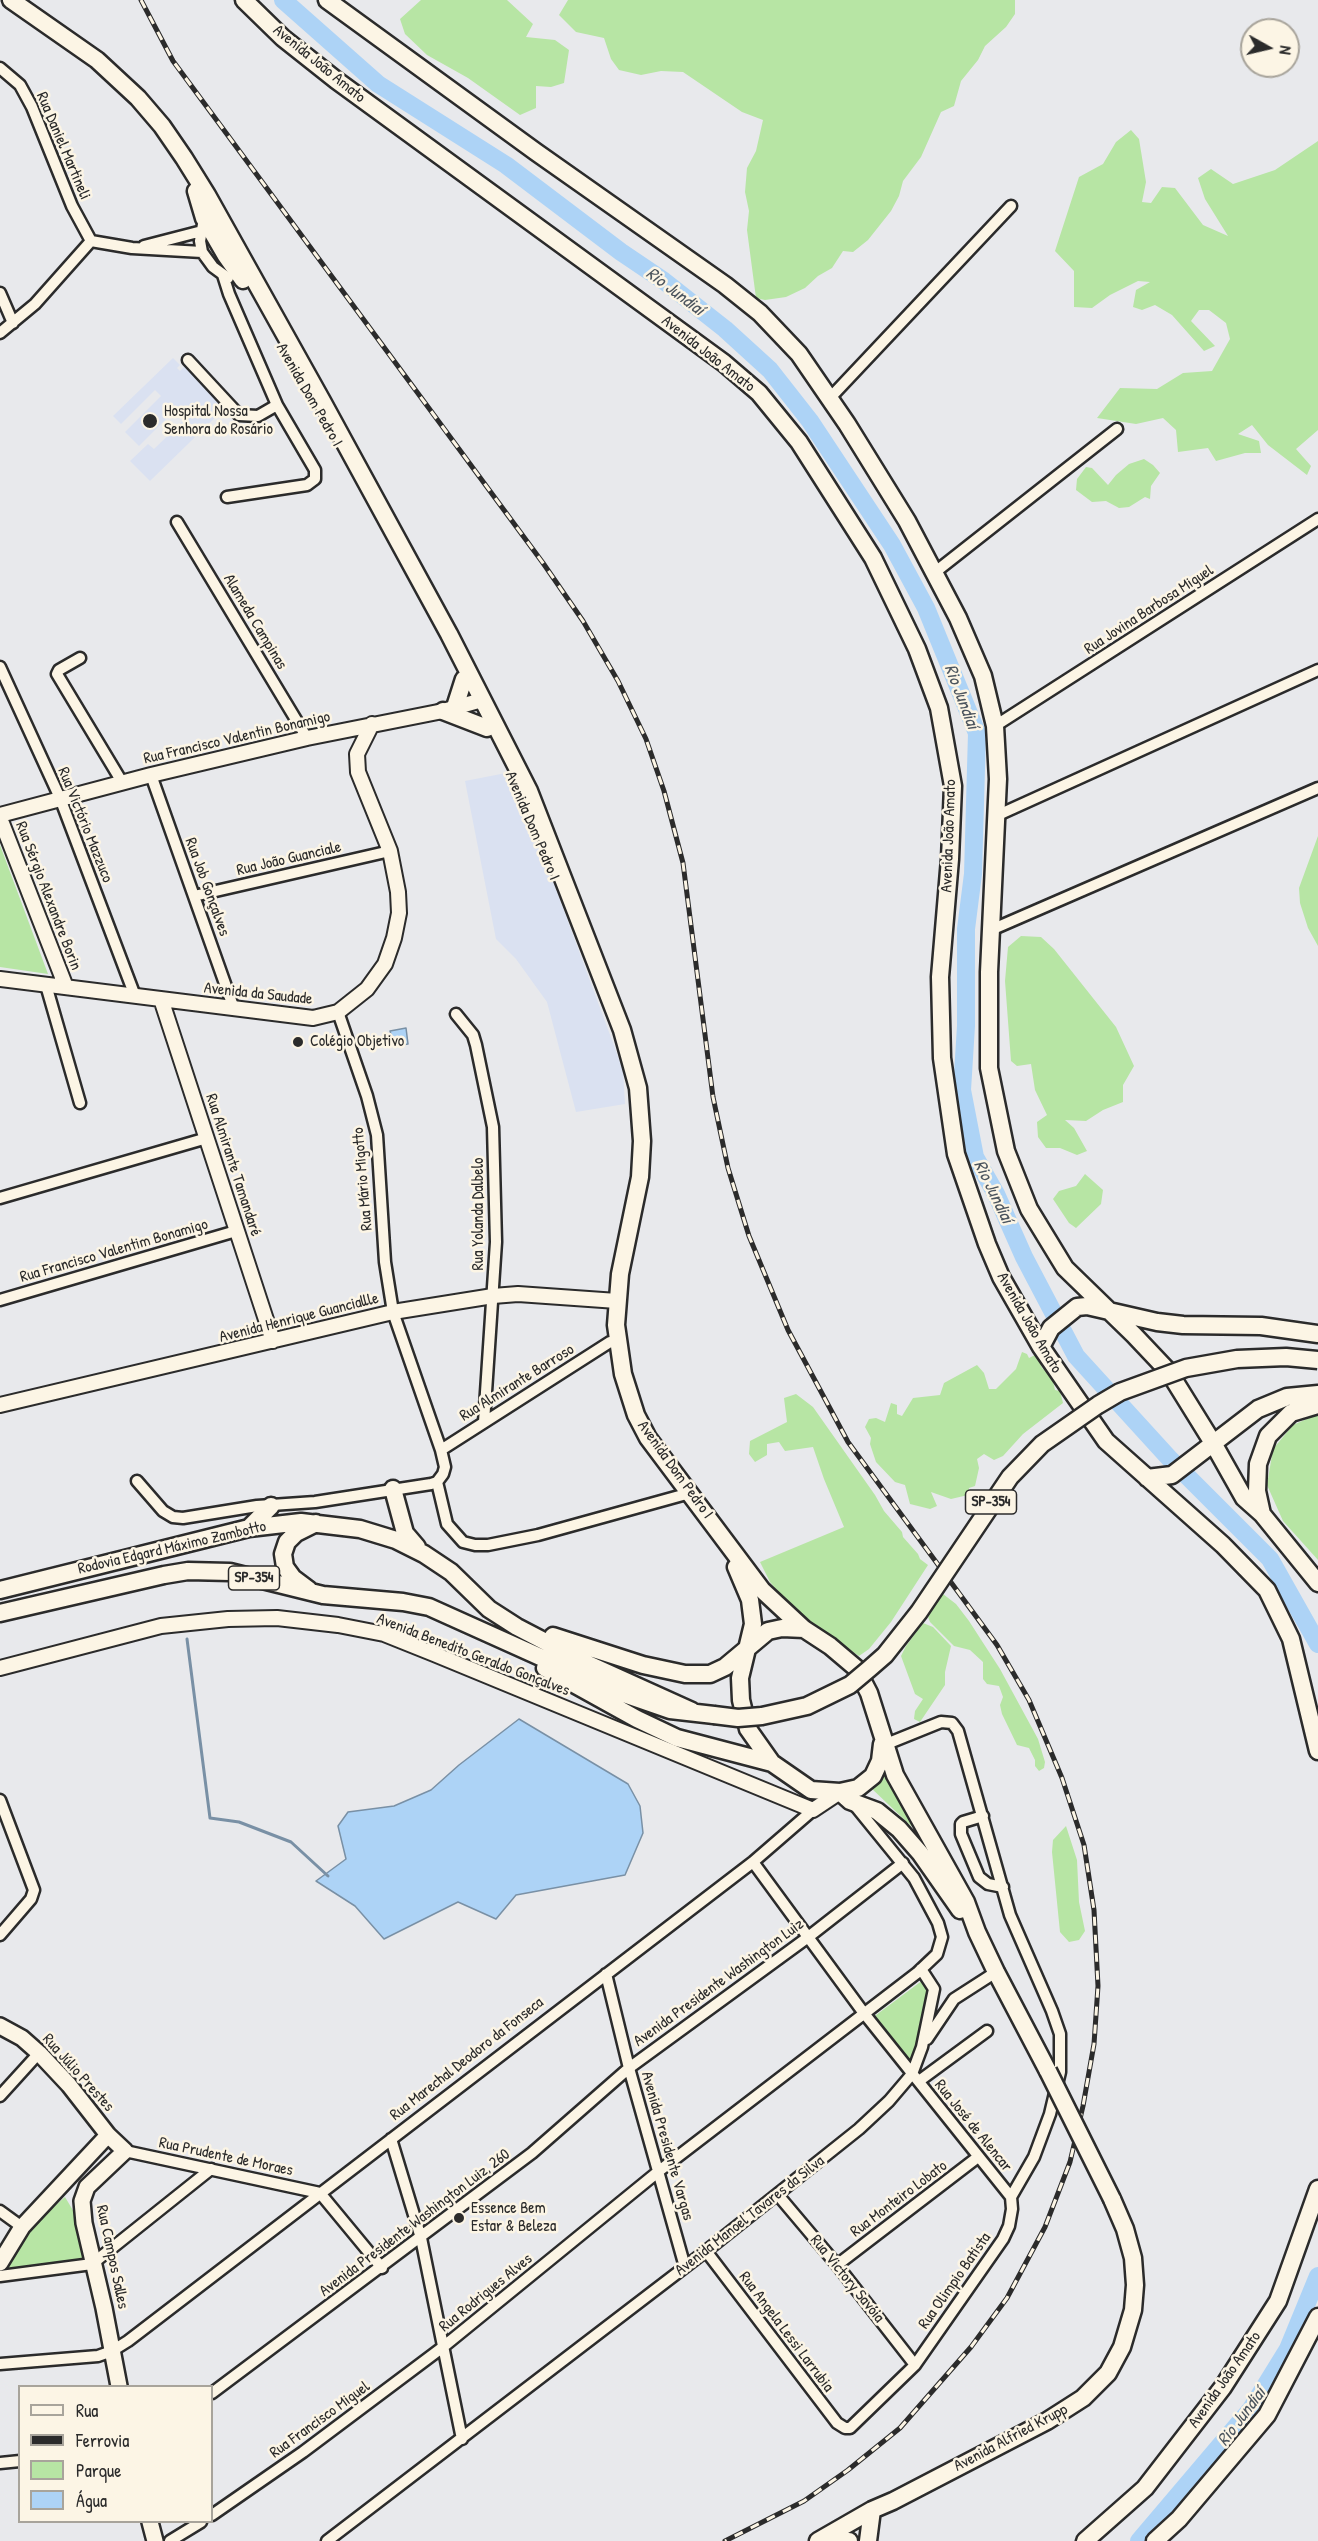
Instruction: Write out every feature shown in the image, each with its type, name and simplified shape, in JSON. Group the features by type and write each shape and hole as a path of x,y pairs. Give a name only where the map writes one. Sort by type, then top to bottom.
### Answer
{"main road":[{"name":"Avenida Dom Pedro I","path":"11,0 97,60 138,98 162,126 207,195 250,282 464,679 479,701 488,728 518,791 594,972 627,1068 635,1117 632,1178 610,1342 615,1372 632,1422 653,1460 686,1495"},
{"name":"Avenida João Amato","path":"244,0 283,38 336,80 724,363 759,393 799,442 873,558 917,649 939,708 953,786 950,859 940,982 942,1058 956,1154 987,1244 1001,1277 1041,1347 1106,1441 1223,1545 1267,1590 1291,1640 1318,1751"},
{"path":"327,0 368,32 734,292 760,313 799,354 830,398 907,521 958,618 983,676 995,726 998,779 991,930 989,1068 1006,1151 1029,1209 1065,1268 1169,1372 1207,1448 1244,1498 1262,1514 1318,1582"},
{"name":"Avenida Dom Pedro I","path":"183,158 203,224 226,256 250,282 322,401 479,701 529,791 622,1030 638,1088 642,1141 640,1178 614,1300 623,1374 636,1415 648,1438 686,1495 713,1529"},
{"path":"464,679 449,709 488,728"},
{"path":"1041,1347 1051,1328 1077,1307 1087,1306 1157,1322 1183,1325 1261,1326 1318,1334"},
{"name":"Rodovia Edgard Máximo Zambotto","path":"0,1613 188,1571 230,1572 334,1597 403,1602 429,1607 651,1704 670,1710 738,1718 762,1716 807,1706 850,1685 885,1655 913,1619 1010,1477 1042,1444 1098,1405 1120,1392 1160,1376 1197,1366 1264,1357 1318,1360"},
{"path":"1147,1478 1172,1475 1258,1409 1287,1397 1318,1394"},
{"path":"1262,1514 1257,1491 1258,1464 1268,1436 1291,1413 1318,1405"},
{"path":"393,1490 405,1533 424,1554"},
{"path":"249,1528 271,1506"},
{"name":"Rodovia Edgard Máximo Zambotto","path":"0,1590 249,1528 283,1523 316,1523 360,1529 396,1540 424,1554 465,1584 489,1609 517,1627 588,1664 692,1711"},
{"path":"313,1593 293,1578 285,1567 283,1554 287,1542 296,1533 316,1523"},
{"path":"713,1529 762,1590 804,1629 856,1668 869,1693 895,1775 966,1902 977,1932"},
{"path":"713,1529 739,1570 750,1600 753,1624 744,1653 740,1678 741,1700 748,1729 772,1763 811,1790 845,1796 877,1811 899,1829 977,1932"},
{"path":"465,1584 509,1612 561,1640 643,1665 685,1674 710,1674 725,1667 768,1630 804,1629"},
{"path":"504,1641 591,1695 667,1733 715,1750 772,1763"},
{"path":"845,1796 873,1776 880,1761 883,1742"},
{"name":"Avenida Alfried Krupp","path":"818,2541 872,2510 893,2502 1047,2421 1083,2398 1108,2373 1122,2347 1132,2310 1135,2285 1133,2258 1125,2229 977,1932"},
{"name":"Rua Júlio Prestes","path":"0,2026 22,2038 39,2053 69,2085 108,2135 125,2151"},
{"path":"0,2263 22,2227 108,2135"},
{"name":"Rua Campos Salles","path":"119,2385 84,2223 84,2192 125,2151"},
{"path":"63,2183 84,2223"},
{"name":"Avenida João Amato","path":"1085,2541 1145,2488 1223,2387 1278,2301 1318,2189"},
{"path":"1155,2541 1179,2519 1267,2415 1318,2317"},
{"path":"868,2541 872,2510"},
{"path":"150,2523 155,2541"},
{"path":"818,2541 849,2541"}],"street":[{"name":"Rua Daniel Martineli","path":"0,68 20,85 32,107 72,206 91,241"},
{"path":"207,195 202,252 213,267 223,275 250,282"},
{"path":"830,398 1011,206"},
{"path":"132,248 203,224"},
{"path":"0,333 35,304 91,241 132,248 202,252"},
{"path":"223,275 277,405 315,470 315,479 307,484 227,497"},
{"path":"0,293 13,324"},
{"path":"188,360 239,415 258,416 277,405"},
{"path":"934,573 1117,429"},
{"name":"Rua Jovina Barbosa Miguel","path":"995,726 1318,519"},
{"name":"Alameda Campinas","path":"177,522 307,738"},
{"path":"80,658 59,670 57,674 122,782"},
{"name":"Rua Victório Mazzuco","path":"0,667 60,798 135,996"},
{"path":"996,816 1318,670"},
{"name":"Rua Francisco Valentin Bonamigo","path":"0,816 151,775 479,701"},
{"name":"Avenida da Saudade","path":"0,979 313,1018 338,1012 367,989 385,964 399,913 398,892 390,852 358,772 357,754 372,724"},
{"name":"Rua Job Gonçalves","path":"151,775 234,1009"},
{"path":"991,930 1318,788"},
{"name":"Rua Sérgio Alexandre Borin","path":"0,816 66,987"},
{"name":"Rua João Guanciale","path":"194,896 390,852"},
{"path":"46,985 80,1103"},
{"name":"Rua Almirante Tamandaré","path":"161,999 273,1341"},
{"name":"Rua Mário Migotto","path":"338,1012 367,1096 377,1135 385,1262 393,1312 441,1450"},
{"name":"Rua Yolanda Dalbelo","path":"456,1014 473,1035 493,1127 496,1180 493,1296 484,1422"},
{"path":"0,1198 207,1138"},
{"name":"Rua Francisco Valentim Bonamigo","path":"0,1300 236,1231"},
{"name":"Avenida Henrique Guanciallle","path":"0,1405 393,1312 518,1294 614,1300"},
{"name":"Rua Almirante Barroso","path":"441,1450 610,1342"},
{"path":"441,1450 445,1467 437,1482 447,1524 463,1542 475,1545 488,1545 538,1535 686,1495"},
{"path":"137,1481 164,1511 173,1517 183,1518 257,1506 315,1502 437,1482"},
{"name":"Avenida Benedito Geraldo Gonçalves","path":"0,1668 161,1626 228,1619 277,1618 338,1625 384,1634 813,1810"},
{"name":"Rua Olimpio Batista","path":"845,2428 855,2426 915,2365 1003,2239 1009,2226 1012,2209 1011,2197 1034,2157 1050,2114 1062,2054 1060,2034 1052,2011 1023,1948 1003,1887 958,1731 952,1723 941,1722 883,1742"},
{"path":"660,2170 921,1969 937,1954 942,1937 933,1914 903,1863 845,1796"},
{"name":"Rua Marechal Deodoro da Fonseca","path":"112,2351 753,1862 813,1810 845,1796"},
{"path":"0,1935 31,1899 34,1890 1,1807"},
{"path":"983,1816 963,1822 960,1828 961,1834 979,1877 988,1884 1003,1887"},
{"path":"753,1862 863,2013 915,2078 987,2031"},
{"name":"Avenida Presidente Washington Luiz","path":"606,1974 629,2068 807,1938 903,1863"},
{"name":"Avenida Manoel Tavares da Silva","path":"327,2541 778,2195 859,2129 915,2078 934,1989 921,1969"},
{"path":"922,2048 954,1999 996,1972"},
{"path":"0,2096 39,2053"},
{"name":"Avenida Presidente Vargas","path":"629,2068 660,2170 685,2267"},
{"name":"Avenida Presidente Washington Luiz, 260","path":"213,2392 382,2268 532,2153 629,2068"},
{"name":"Rua José de Alencar","path":"915,2078 1011,2197"},
{"path":"391,2139 420,2238 462,2439"},
{"name":"Rua Prudente de Moraes","path":"125,2151 320,2193"},
{"name":"Rua Monteiro Lobato","path":"837,2265 978,2157"},
{"path":"0,2276 92,2264 211,2169"},
{"name":"Rua Rodrigues Alves","path":"443,2347 660,2170"},
{"path":"320,2193 382,2268"},
{"name":"Rua Victory Savóia","path":"778,2195 837,2265 915,2365"},
{"path":"0,2211 22,2227"},
{"name":"Rua Angela Lessi Larrubia","path":"706,2251 837,2422 845,2428"},
{"name":"Rua Francisco Miguel","path":"213,2514 303,2452 443,2347"},
{"path":"0,2364 98,2356 112,2351"},
{"path":"0,2463 18,2461"},
{"path":"170,2541 199,2523"}],"shaded area":[{"name":"Hospital Nossa Senhora do Rosário","path":"173,358 180,365 177,368 180,371 188,363 228,405 150,481 130,461 148,444 154,449 186,418 176,409 139,446 125,432 161,396 155,390 121,424 113,416"},
{"path":"506,773 556,889 623,1070 625,1104 576,1112 547,1002 516,959 496,939 465,781"}],"green space":[{"path":"421,0 507,0 533,24 526,37 555,40 569,50 564,83 551,87 536,86 536,108 520,115 468,78 427,55 405,34 400,19"},
{"path":"568,0 1015,0 1015,14 1006,27 985,46 978,60 961,81 954,106 941,112 921,157 903,181 899,196 891,211 868,240 853,252 843,251 832,268 818,276 805,288 786,297 765,300 756,298 747,230 749,211 745,192 747,168 756,151 763,120 742,112 683,72 661,71 641,75 619,70 611,59 604,38 576,32 559,15"},
{"path":"1131,130 1139,139 1146,182 1142,202 1151,203 1162,187 1175,188 1203,225 1228,236 1205,199 1198,178 1211,169 1233,184 1275,170 1318,141 1318,430 1296,449 1311,466 1307,475 1268,445 1252,425 1238,434 1259,441 1261,453 1245,453 1216,461 1208,448 1178,452 1176,430 1163,418 1136,424 1097,418 1120,388 1157,389 1183,373 1212,371 1230,339 1226,323 1209,310 1199,310 1191,321 1215,346 1204,351 1172,315 1155,305 1142,310 1133,307 1136,290 1150,282 1138,281 1110,295 1092,308 1074,307 1074,271 1055,251 1079,177 1103,164 1116,142"},
{"path":"1144,459 1160,473 1151,486 1150,499 1145,497 1129,507 1119,508 1106,501 1092,502 1076,490 1077,479 1086,467 1092,468 1108,485 1129,464"},
{"path":"1318,836 1318,946 1308,928 1300,903 1299,888"},
{"path":"0,845 48,974 0,967"},
{"path":"1021,936 1041,937 1054,949 1116,1027 1134,1066 1123,1085 1123,1102 1103,1110 1086,1121 1065,1120 1074,1128 1087,1151 1077,1155 1060,1148 1046,1148 1038,1137 1037,1122 1047,1115 1035,1090 1031,1064 1017,1066 1011,1061 1005,981 1008,947"},
{"path":"1085,1174 1103,1190 1101,1204 1076,1228 1069,1223 1053,1199 1059,1191 1076,1186"},
{"path":"1022,1352 1029,1358 1035,1355 1042,1368 1052,1377 1055,1390 1060,1391 1063,1403 1023,1434 1003,1456 994,1460 984,1454 977,1459 979,1468 975,1486 969,1488 968,1495 951,1499 931,1492 937,1506 930,1509 910,1504 905,1485 895,1482 876,1462 870,1444 871,1438 865,1427 869,1419 876,1418 885,1422 891,1403 897,1405 897,1414 902,1416 913,1398 940,1395 944,1383 977,1365 984,1373 989,1389 996,1389 1016,1369"},
{"path":"796,1394 813,1407 884,1511 920,1559 928,1565 891,1622 869,1649 859,1656 820,1630 788,1604 770,1582 760,1562 844,1527 813,1447 785,1451 779,1442 767,1444 767,1455 755,1462 749,1454 750,1441 787,1422 784,1398"},
{"path":"1318,1414 1318,1560 1283,1521 1267,1485 1273,1449 1293,1425"},
{"path":"943,1594 956,1604 969,1621 1000,1669 1038,1739 1045,1762 1044,1768 1039,1771 1029,1748 1017,1745 1002,1714 1000,1705 1003,1697 999,1686 987,1684 983,1679 983,1662 970,1650 954,1646 930,1622 928,1617"},
{"path":"923,1623 933,1627 951,1646 945,1672 945,1685 920,1722 914,1719 915,1711 923,1699 915,1694 901,1656"},
{"path":"887,1764 928,1842 870,1787"},
{"path":"1066,1826 1077,1860 1079,1902 1085,1931 1079,1940 1069,1942 1060,1932 1052,1852 1053,1840"},
{"path":"923,1980 930,1989 912,2063 872,2018"},
{"path":"65,2197 83,2227 86,2258 5,2271 27,2230"}],"water":[{"path":"406,1028 408,1044 394,1046 390,1031"},
{"path":"519,1719 628,1784 640,1806 643,1833 625,1875 516,1895 496,1919 458,1902 384,1939 355,1906 316,1881 346,1859 338,1826 348,1812 394,1806 431,1790 459,1765"}],"waterway":[{"name":"Rio Jundiaí","path":"283,0 378,84 506,165 621,252 664,281 725,329 770,370 810,421 892,545 926,608 977,733 973,874 966,929 966,1026 962,1090 975,1157 996,1194 1024,1257 1076,1356 1169,1458 1270,1559 1318,1644"},
{"path":"187,1639 210,1818 239,1822 291,1842 328,1876"},
{"name":"Rio Jundiaí","path":"1139,2541 1251,2409 1288,2349 1318,2276"}],"railway":[{"path":"141,0 173,61 543,563 583,621 618,681 646,739 664,791 683,863 713,1097 728,1168 749,1236 788,1330 848,1442 997,1645 1029,1700 1062,1778 1084,1845 1094,1910 1098,1986 1094,2044 1070,2162 1045,2227 1007,2298 971,2347 900,2428 848,2470 804,2501 725,2541"}],"place":[{"name":"Hospital Nossa Senhora do Rosário","path":"150,421"},
{"name":"Colégio Objetivo","path":"298,1042"},
{"name":"Essence Bem Estar & Beleza","path":"459,2218"}]}
